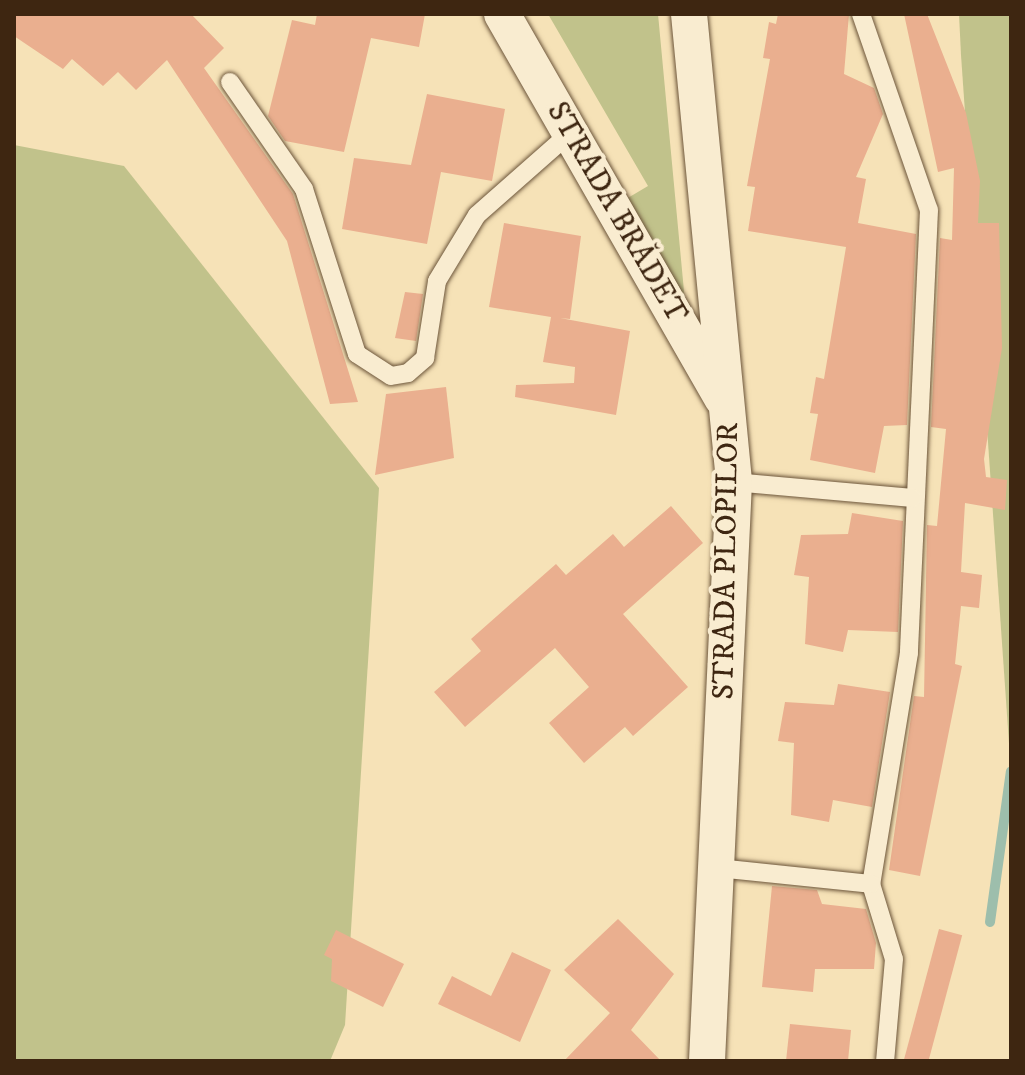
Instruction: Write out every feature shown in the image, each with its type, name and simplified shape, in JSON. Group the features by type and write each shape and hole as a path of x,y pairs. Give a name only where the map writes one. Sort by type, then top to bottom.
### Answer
{"street":[{"name":"STRADA BRĂDET","path":"502,14 730,412"},
{"name":"STRADA PLOPILOR","path":"689,14 698,160 730,412 734,482 707,1061"}],"lane":[{"path":"861,14 929,210 912,498 909,653 871,884 894,959 885,1061"},
{"path":"230,82 304,189 357,354 391,376 408,373 425,358 437,281 477,215 570,133"},
{"path":"734,482 912,498"},
{"path":"717,868 871,884"}],"green space":[{"path":"548,14 658,14 685,302 621,202 648,186"},
{"path":"959,14 1011,14 1011,772 961,55"},
{"path":"14,145 124,166 379,488 345,1025 330,1061 14,1061"}],"building":[{"path":"14,14 191,14 224,48 204,68 293,194 358,402 330,404 287,241 167,60 136,90 118,72 103,86 72,59 63,69 14,36"},
{"path":"317,14 425,14 419,47 371,38 344,152 285,141 268,116 292,20 315,25"},
{"path":"778,14 849,14 844,74 874,88 883,114 856,177 866,179 858,223 916,234 907,425 884,426 875,473 810,460 818,414 810,413 816,377 824,379 846,247 748,231 755,187 747,186 770,59 763,58 769,22 776,24"},
{"path":"904,14 927,14 966,113 980,181 978,223 999,223 1002,348 984,459 986,477 1007,480 1005,510 965,503 961,572 982,575 979,608 961,606 955,664 962,666 920,876 889,870 914,696 924,697 927,525 937,526 946,429 931,427 940,238 952,240 954,168 938,172"},
{"path":"427,94 505,109 492,181 441,172 427,244 342,229 354,158 411,165"},
{"path":"504,223 581,236 570,319 560,318 630,331 616,415 515,397 516,385 574,383 575,367 543,362 551,317 489,307"},
{"path":"405,292 423,294 416,341 395,338"},
{"path":"446,387 454,458 375,475 386,394"},
{"path":"671,506 703,543 623,614 688,687 633,736 625,727 584,763 549,723 589,687 555,648 465,727 434,692 481,651 471,639 556,564 566,575 613,534 624,547"},
{"path":"852,513 903,521 898,632 848,630 843,652 805,644 809,577 794,575 801,535 848,534"},
{"path":"838,684 890,692 872,807 833,800 829,822 791,815 794,743 778,741 785,702 834,705"},
{"path":"772,886 817,890 822,904 866,909 876,943 874,969 815,969 813,992 762,987"},
{"path":"618,919 674,974 631,1030 661,1061 564,1061 610,1013 564,970"},
{"path":"939,929 962,935 928,1061 904,1060"},
{"path":"336,930 404,964 383,1007 331,981 332,959 324,955"},
{"path":"512,952 551,970 520,1042 438,1004 452,976 491,996"},
{"path":"790,1024 851,1030 848,1061 786,1061"}],"waterway":[{"path":"990,922 1011,771"}]}
